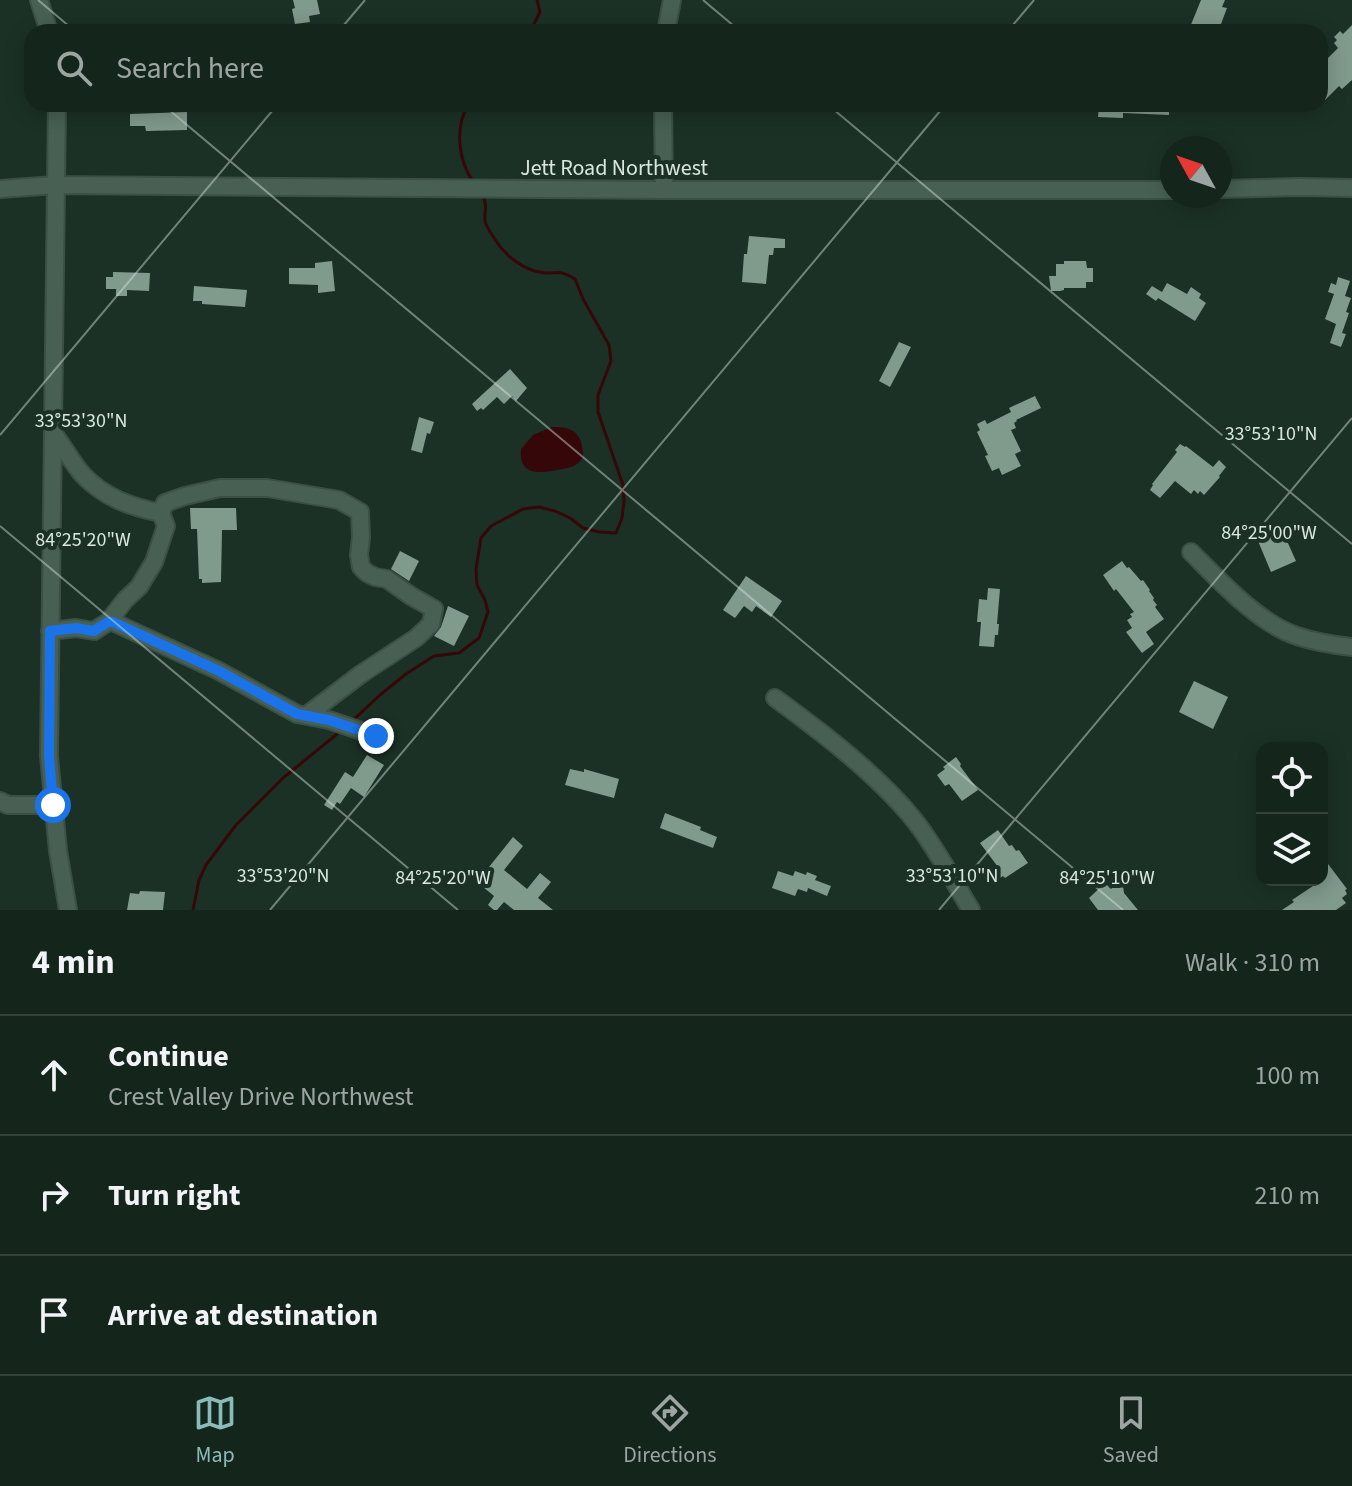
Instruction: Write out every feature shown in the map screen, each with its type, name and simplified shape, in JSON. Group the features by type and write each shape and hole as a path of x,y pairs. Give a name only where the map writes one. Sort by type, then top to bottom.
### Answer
{"street":[{"path":"39,0 46,24"},
{"path":"668,24 672,0"},
{"path":"57,112 49,756 58,851 68,910"},
{"path":"663,112 664,190"},
{"name":"Jett Road Northwest","path":"0,189 56,185 1160,190"},
{"path":"1232,189 1352,188"},
{"path":"54,434 82,474 101,491 130,505 161,513"},
{"path":"50,631 76,628 94,631 108,622 139,587 154,562 166,526 161,513 165,503 220,488 267,488 339,500 360,512 361,567 367,573 387,579 434,609 431,624 416,638 307,715"},
{"path":"1191,552 1237,597 1266,620 1294,636 1352,647"},
{"path":"108,622 142,634 219,671 297,714 329,720 369,735"},
{"path":"775,698 897,799 933,847 971,910"},
{"path":"0,801 8,805 53,805"}],"shaded area":[{"path":"552,427 567,428 580,438 583,458 565,468 545,472 529,470 522,463 521,449 533,435"}],"building":[{"path":"293,0 317,0 320,14 309,16 310,22 295,24"},
{"path":"1201,0 1225,0 1222,7 1227,8 1221,24 1191,24"},
{"path":"1352,25 1352,80 1342,89 1339,86 1328,97 1328,58 1338,48 1334,37 1340,31 1343,34"},
{"path":"187,112 187,130 146,131 145,126 130,126 130,114"},
{"path":"1098,112 1169,112 1169,115 1123,113 1123,118 1098,117"},
{"path":"749,236 785,239 785,248 774,248 773,255 769,255 766,284 742,282"},
{"path":"332,261 335,291 318,293 318,285 289,284 289,268 315,268 315,263"},
{"path":"1064,261 1086,261 1087,268 1093,268 1093,282 1086,282 1086,288 1051,291 1049,276 1056,276 1056,264 1064,264"},
{"path":"113,272 150,273 149,291 127,290 127,296 116,296 116,289 106,289 106,277 113,277"},
{"path":"1338,277 1350,281 1345,296 1351,298 1341,347 1330,343 1336,324 1325,319 1334,294 1328,292 1331,283 1336,285"},
{"path":"1167,283 1187,294 1191,287 1201,294 1199,298 1206,303 1195,321 1146,294 1152,286 1162,292"},
{"path":"194,286 247,290 245,307 193,301"},
{"path":"899,342 911,347 890,387 879,381"},
{"path":"510,369 527,388 516,401 512,396 504,404 497,397 483,410 477,411 472,404"},
{"path":"1035,396 1041,408 1016,420 1016,428 1011,430 1021,451 1015,454 1021,466 1002,475 999,468 992,471 977,432 980,430 977,424 985,420 987,424 1011,412 1009,408"},
{"path":"419,417 434,422 430,434 427,433 422,453 411,450"},
{"path":"1180,444 1213,467 1219,460 1226,467 1204,495 1194,490 1191,494 1175,481 1160,498 1150,490 1152,484"},
{"path":"190,508 236,508 237,530 222,530 221,582 202,583 199,579 197,529 191,529"},
{"path":"1282,530 1296,561 1271,572 1258,541"},
{"path":"400,551 419,561 409,581 391,569"},
{"path":"1122,561 1143,580 1164,619 1146,632 1154,644 1142,653 1126,632 1132,628 1127,620 1134,612 1103,575"},
{"path":"746,576 782,601 771,617 756,606 752,612 744,606 735,618 723,610"},
{"path":"988,588 1000,589 998,635 995,635 994,647 979,646 979,599 987,600"},
{"path":"448,606 469,616 454,646 434,636 441,627"},
{"path":"1194,681 1228,697 1213,729 1179,712"},
{"path":"367,755 384,765 364,797 351,788 332,810 324,805 345,772 353,777"},
{"path":"956,757 978,790 962,801 949,784 945,786 937,775"},
{"path":"570,769 584,772 584,769 619,779 614,798 565,785"},
{"path":"665,813 717,837 713,848 660,828"},
{"path":"998,830 1009,846 1019,850 1028,863 1005,878 1000,878 994,870 998,867 980,843"},
{"path":"513,837 523,846 504,870 527,889 540,873 551,882 538,898 553,910 514,910 504,902 494,910 488,905 494,896 477,882"},
{"path":"1328,864 1347,889 1347,894 1342,898 1346,903 1336,910 1282,910 1294,902 1292,900 1313,886 1328,886"},
{"path":"778,871 793,876 795,871 806,875 807,872 817,876 815,880 831,886 827,896 808,888 807,892 798,889 795,896 772,888"},
{"path":"1105,883 1111,889 1115,885 1123,886 1124,893 1138,910 1098,910 1089,898"},
{"path":"140,891 165,892 163,910 127,910 130,893 139,894"}],"waterway":[{"path":"534,24 540,12 537,0"},
{"path":"465,112 460,133 461,154 474,183"},
{"path":"351,722 406,674 434,656 459,653 479,638 488,612 477,585 476,569 481,538 491,526 523,509 539,507 555,511 583,528 599,532 616,533 622,518 623,485 598,412 598,395 611,361 609,345 575,279 563,273 530,269 504,251 486,223 483,196"},
{"path":"193,910 199,880 206,865 236,825 283,778 342,730"}],"route":[{"path":"53,805 49,756 50,631 76,628 94,631 113,622 219,671 297,714 312,715 376,736"}]}
